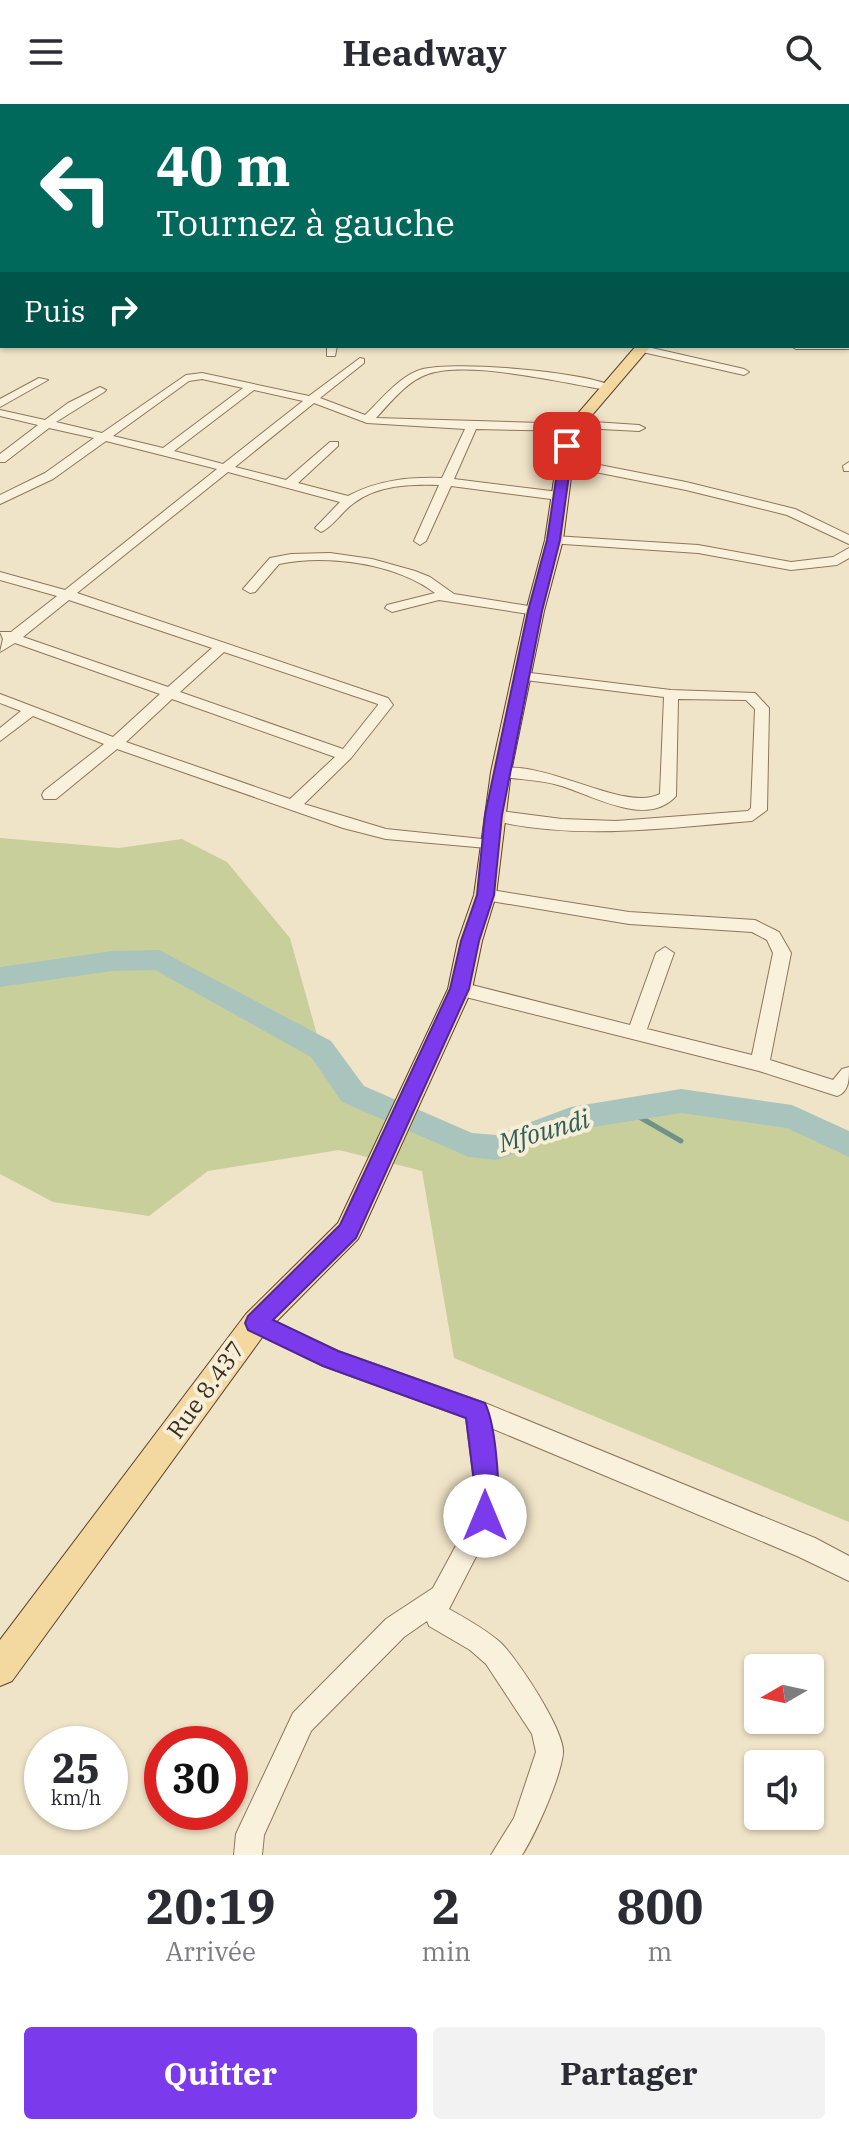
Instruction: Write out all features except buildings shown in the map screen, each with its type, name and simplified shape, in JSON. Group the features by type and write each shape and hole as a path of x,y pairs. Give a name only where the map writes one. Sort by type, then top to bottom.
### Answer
{"main road":[{"name":"Rue 8.437","path":"0,1669 256,1323 348,1231 460,989 470,941 485,895 493,815 535,611 554,540 567,446 577,426 643,348"}],"street":[{"path":"643,348 744,372"},
{"path":"0,648 7,636 69,595 360,361"},
{"path":"367,420 406,382 430,369 530,373 608,387"},
{"path":"0,500 35,484 186,378 202,376 311,399 367,420 403,424 639,428"},
{"path":"0,404 43,380"},
{"path":"166,452 252,386"},
{"path":"1,459 72,405 100,390"},
{"path":"0,413 349,500"},
{"path":"420,541 472,425"},
{"path":"287,486 334,444"},
{"path":"564,462 686,486 791,512 849,540"},
{"path":"321,528 362,490 387,483 447,483 559,496"},
{"path":"554,540 698,549 791,566 843,556 849,570"},
{"path":"250,589 275,561 299,557 386,565 426,581 451,598"},
{"path":"0,576 69,595 383,701 386,705 346,755 294,804"},
{"path":"392,608 425,597 535,611"},
{"path":"7,636 346,755"},
{"path":"50,795 115,743 220,648"},
{"path":"493,815 562,824 616,826 757,814 762,708 758,701 739,695 671,694 522,676"},
{"path":"501,772 557,779 619,803 662,801 668,796 671,694"},
{"path":"0,698 115,743 364,829 492,845"},
{"path":"0,736 30,711"},
{"path":"485,895 629,918 755,926 771,933 779,941 782,953 760,1064"},
{"path":"636,1034 665,953"},
{"path":"460,989 845,1086"},
{"path":"256,1323 331,1359 477,1411 792,1541 849,1569"},
{"path":"477,1411 487,1490 485,1516 435,1609 438,1617 479,1641 495,1655 544,1728 550,1752 525,1826 505,1855"},
{"path":"248,1855 250,1834 302,1722 395,1628 439,1598"}],"green space":[{"path":"0,838 119,848 182,839 227,862 290,938 321,1049 353,1094 469,1145 497,1148 571,1119 681,1101 792,1117 849,1145 849,1522 454,1358 422,1171 339,1150 208,1171 149,1216 53,1202 0,1174"}],"waterway":[{"name":"Mfoundi","path":"0,977 112,961 159,960 321,1049 353,1094 469,1145 497,1148 571,1119 681,1101 792,1117 849,1145"},
{"path":"629,1111 681,1141"}],"route":[{"path":"485,1516 487,1490 477,1411 331,1359 256,1323 348,1231 460,989 470,941 485,895 493,815 535,611 554,540 567,446"}]}
